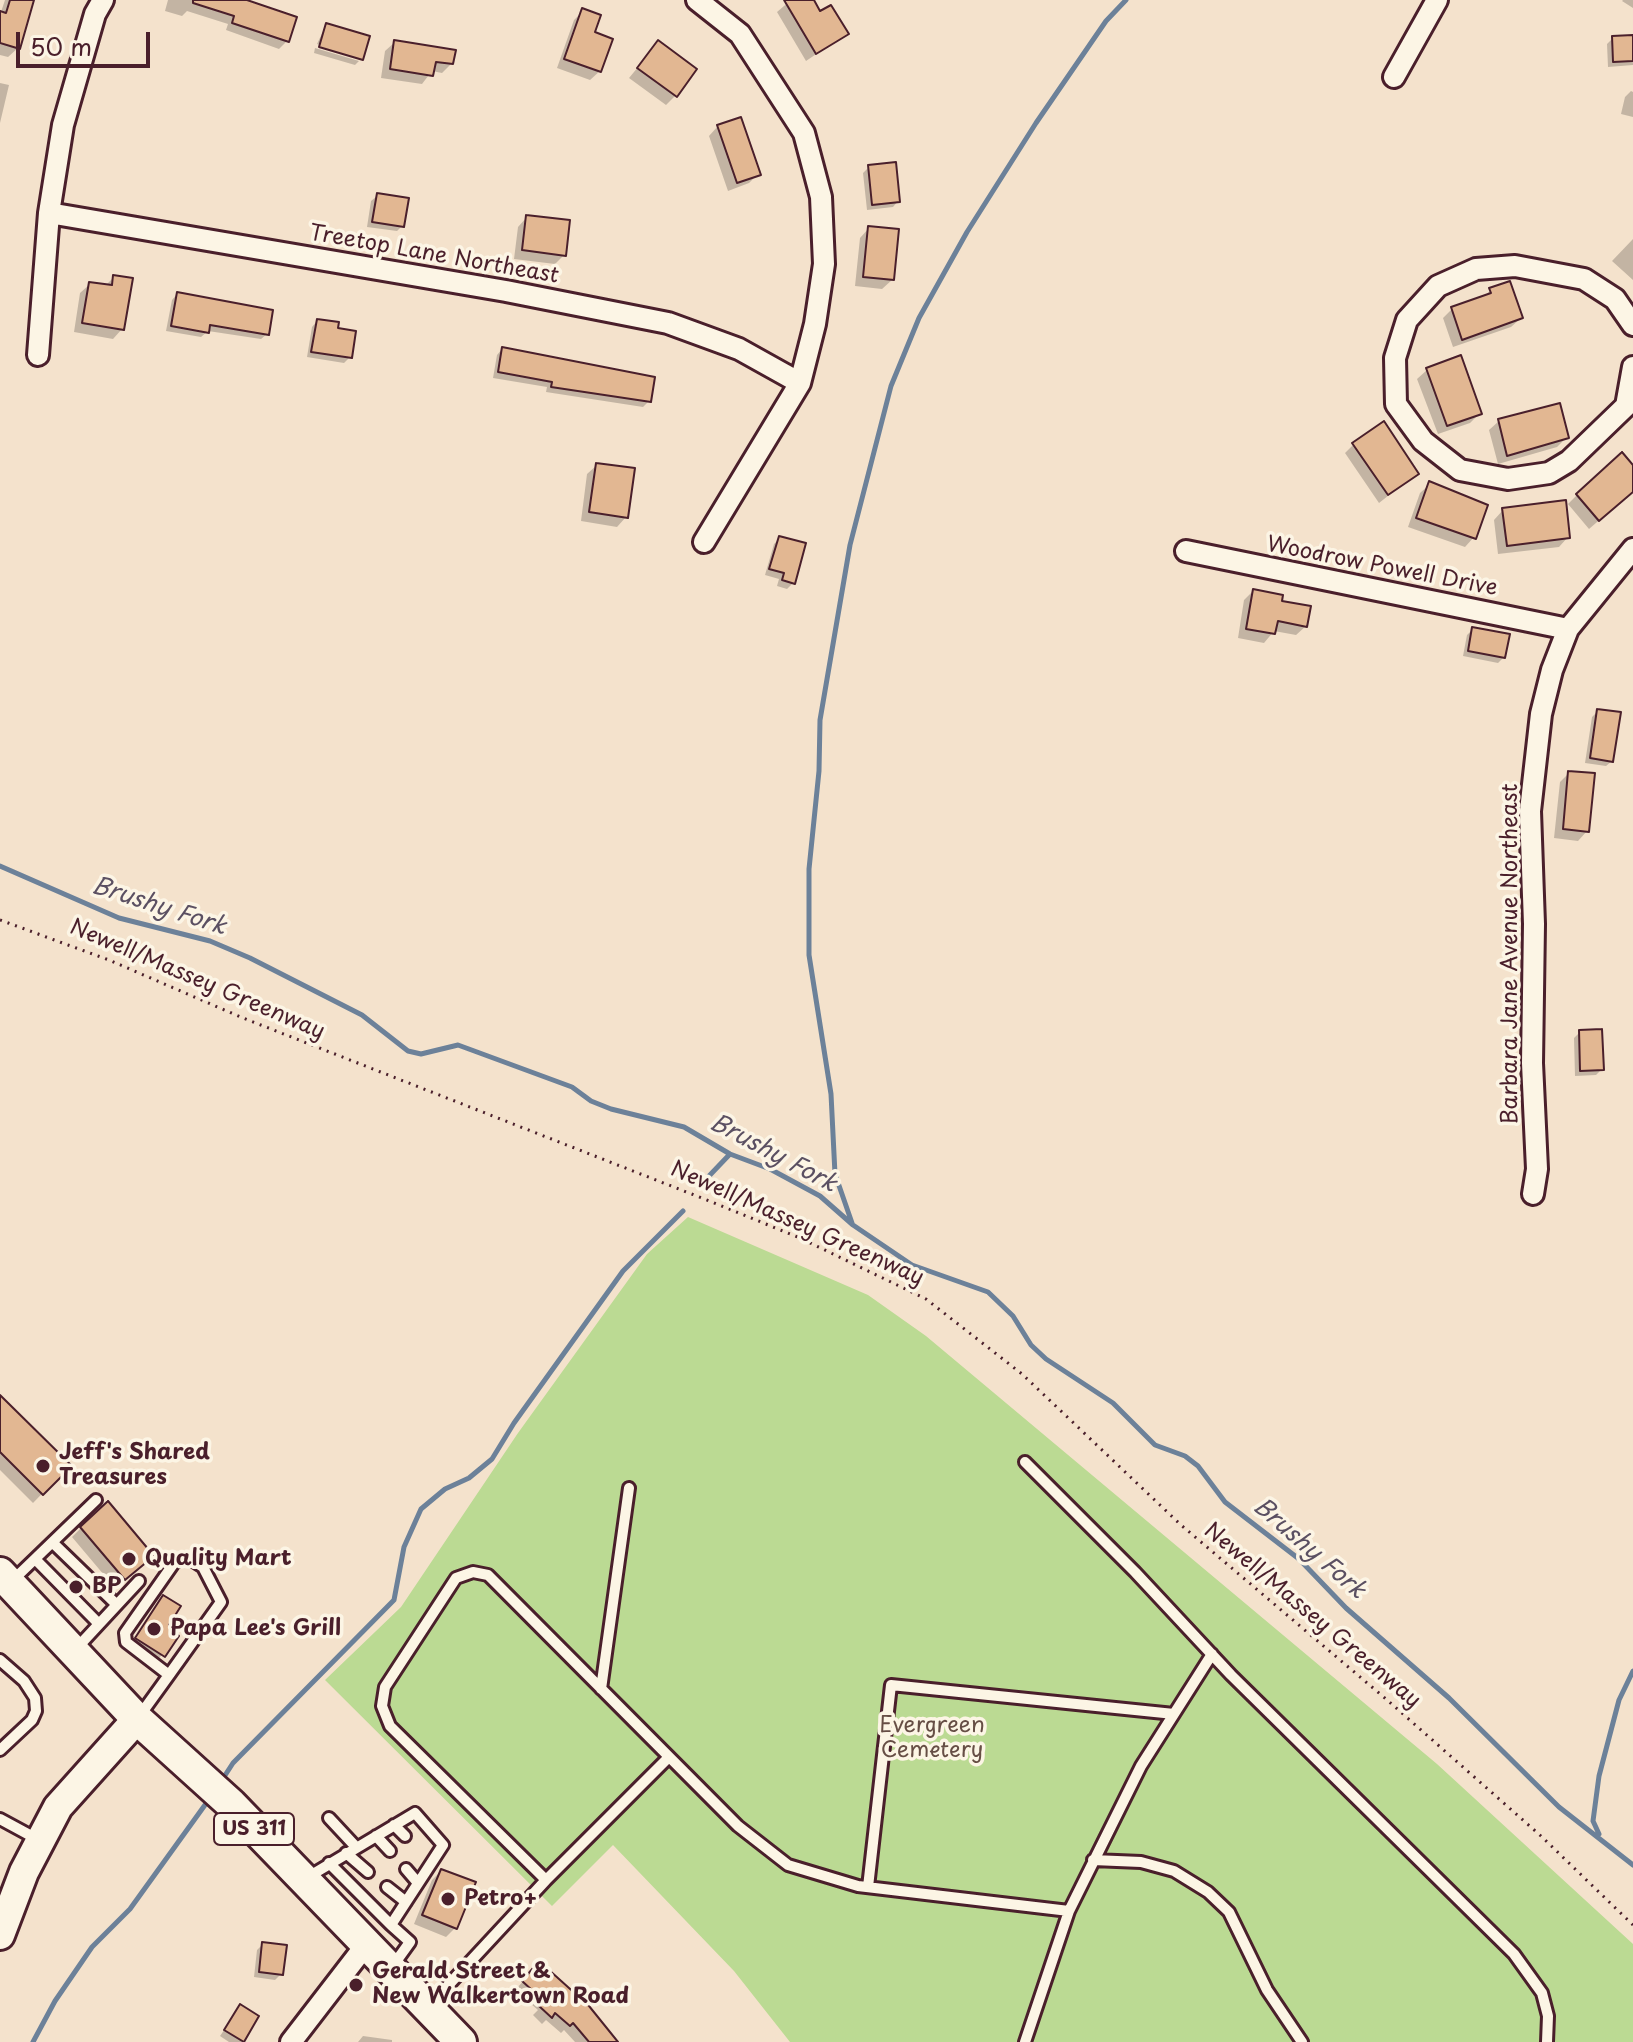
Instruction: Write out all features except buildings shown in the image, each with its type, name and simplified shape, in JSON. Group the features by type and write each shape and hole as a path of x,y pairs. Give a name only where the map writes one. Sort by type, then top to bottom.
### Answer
{"main road":[{"name":"US 311","path":"5,1578 137,1719 231,1804 461,2042"},
{"path":"0,1935 39,1841 65,1799 137,1719"}],"street":[{"path":"38,355 49,213 63,125 95,14 103,0"},
{"path":"697,0 740,34 804,133 821,197 824,264 815,324 800,383 704,542"},
{"path":"1394,77 1437,0"},
{"name":"Treetop Lane Northeast","path":"49,213 506,291 668,323 739,349 800,383"},
{"path":"1633,325 1615,299 1584,279 1515,266 1476,269 1438,286 1407,320 1395,358 1396,404 1423,441 1460,470 1508,479 1549,473 1569,461 1629,410 1633,367"},
{"name":"Barbara Jane Avenue Northeast","path":"1533,1194 1537,1169 1530,811 1541,714 1552,670 1568,629 1633,549"},
{"name":"Woodrow Powell Drive","path":"1186,551 1568,629"},
{"path":"291,2042 365,1946"}],"lane":[{"path":"1025,1462 1212,1654 1514,1954 1542,1993 1548,2016 1547,2042"},
{"path":"601,1689 629,1488"},
{"path":"5,1578 35,1559 96,1500"},
{"path":"53,1543 116,1604"},
{"path":"35,1559 99,1624"},
{"path":"137,1719 169,1675 221,1602 203,1567 192,1560 174,1563 125,1633 126,1642 169,1675"},
{"path":"546,1880 390,1726 382,1706 385,1687 456,1578 473,1572 488,1575 738,1826 788,1865 868,1887 1069,1911"},
{"path":"73,1651 139,1581"},
{"path":"1025,2042 1069,1911 1093,1860 1141,1766 1212,1654"},
{"path":"0,1660 24,1681 35,1698 36,1711 32,1720 0,1750"},
{"path":"868,1887 891,1685 1174,1714"},
{"path":"427,2008 546,1880 669,1757"},
{"path":"303,1881 415,1813 443,1845 391,1925"},
{"path":"329,1818 356,1847"},
{"path":"0,1819 39,1841"},
{"path":"394,1825 405,1836"},
{"path":"376,1836 390,1851"},
{"path":"346,1853 368,1872"},
{"path":"422,1853 432,1863"},
{"path":"1093,1860 1141,1862 1174,1871 1208,1892 1229,1912 1267,1990 1302,2042"},
{"path":"329,1863 410,1942 389,1970"},
{"path":"406,1869 418,1883"},
{"path":"387,1887 406,1902"}],"path":[{"name":"Newell/Massey Greenway","path":"0,920 800,1238 926,1299 965,1326 1022,1374 1181,1525 1541,1836 1633,1925"}],"green space":[{"name":"Evergreen Cemetery","path":"688,1217 868,1295 926,1336 1437,1764 1633,1944 1633,2042 790,2042 734,1971 613,1845 552,1906 325,1680 401,1607 518,1433 647,1254"}],"waterway":[{"path":"852,1223 835,1174 831,1094 809,955 809,869 819,771 820,720 850,545 891,386 919,318 967,232 1036,123 1106,21 1126,0"},
{"name":"Brushy Fork","path":"0,866 119,918 210,941 250,958 362,1015 408,1051 421,1054 458,1045 572,1087 591,1101 611,1109 684,1127 730,1154 770,1169 820,1196 853,1225 912,1265 988,1292 1013,1316 1031,1345 1046,1359 1113,1403 1155,1445 1185,1456 1198,1466 1225,1502 1299,1559 1346,1608 1449,1698 1559,1807 1633,1865"},
{"path":"709,1176 730,1154"},
{"path":"222,1780 233,1763 394,1600 404,1547 421,1509 445,1489 469,1478 492,1459 514,1423 623,1271 683,1211"},
{"path":"1599,1834 1593,1821 1599,1776 1619,1700 1633,1671"},
{"path":"33,2042 55,2001 92,1947 130,1909 210,1798"}],"place":[{"name":"Jeff's Shared Treasures","path":"43,1466"},
{"name":"Quality Mart","path":"129,1559"},
{"name":"BP","path":"76,1587"},
{"name":"Papa Lee's Grill","path":"154,1629"},
{"name":"Petro+","path":"448,1899"},
{"name":"Gerald Street & New Walkertown Road","path":"356,1985"}]}
